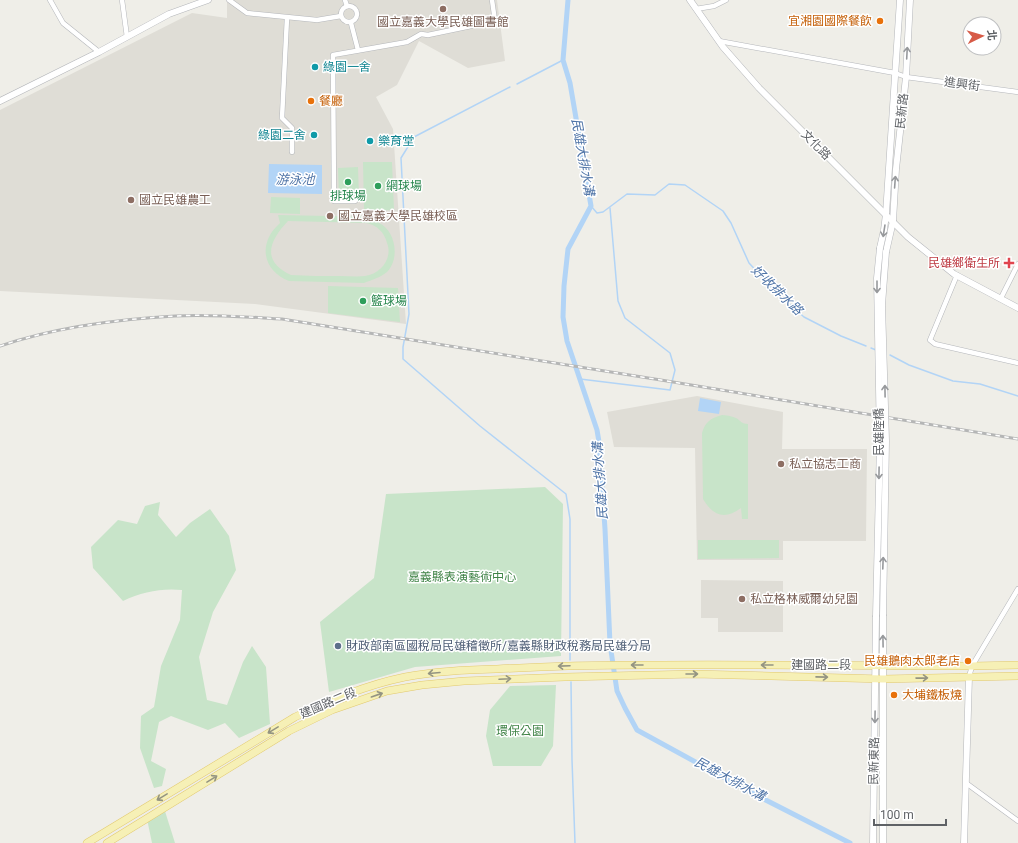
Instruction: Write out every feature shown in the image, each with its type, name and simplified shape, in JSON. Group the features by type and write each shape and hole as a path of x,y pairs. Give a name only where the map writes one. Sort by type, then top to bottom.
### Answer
{"main road":[{"path":"0,101 99,52 169,14 208,0"},
{"name":"文化路","path":"690,0 719,41 759,88 908,237 957,275 1018,308"},
{"name":"民新路","path":"883,250 900,0"},
{"name":"民新路","path":"883,250 893,221 896,169 906,77 910,0"},
{"name":"民雄陸橋","path":"879,679 880,442 877,278 883,250"},
{"name":"建國路二段","path":"87,843 285,723 328,701 360,689 409,676 465,670 603,665 1018,665"},
{"name":"建國路二段","path":"107,843 289,731 332,710 387,691 415,686 464,681 625,675 695,674 879,679 1018,676"},
{"path":"964,843 969,677"},
{"name":"民新東路","path":"873,843 879,679"},
{"name":"民新東路","path":"879,679 883,843"},
{"path":"285,723 289,731"}],"street":[{"path":"50,0 63,23 99,52"},
{"path":"122,0 127,37"},
{"path":"229,0 247,13 317,20 341,16"},
{"path":"345,0 347,6"},
{"path":"355,201 334,201 333,55 407,42 421,34 428,35 495,20 492,0"},
{"path":"696,9 714,6 726,0"},
{"path":"347,6 341,11 341,16 343,21 351,23"},
{"path":"347,6 354,8 357,12 355,20 351,23"},
{"path":"287,18 282,118 292,128 292,152"},
{"path":"351,23 358,50"},
{"name":"進興街","path":"719,41 895,73 906,77 1018,92"},
{"path":"1001,298 1018,264"},
{"path":"957,275 930,340 935,344 1018,363"},
{"path":"969,677 972,666 1018,589"},
{"path":"966,783 1018,821"}],"shaded area":[{"path":"227,0 497,0 505,61 468,68 419,41 397,85 376,97 393,129 406,324 255,304 0,291 0,110 192,13 227,18"},
{"name":"私立協志工商","path":"697,396 783,412 782,449 867,449 866,541 783,541 783,560 697,560 695,448 614,447 607,412"},
{"name":"私立格林威爾幼兒園","path":"701,580 783,581 783,632 718,632 718,618 701,618"}],"green space":[{"name":"網球場","path":"363,162 392,162 394,210 364,211"},
{"name":"排球場","path":"358,167 359,196 339,196 338,168"},
{"path":"271,197 300,198 300,214 270,213"},
{"path":"278,215 380,217 379,223 385,227 392,239 395,253 394,260 387,272 364,283 289,281 276,274 268,263 266,256 267,242 272,232 280,223","holes":["288,221 366,223 374,225 382,232 386,239 388,249 387,260 381,269 371,275 291,275 281,269 272,257 271,250 276,236"]},
{"name":"籃球場","path":"328,286 398,288 400,322 328,313"},
{"path":"722,415 734,417 743,423 748,424 748,519 742,519 741,508 730,514 720,514 711,509 703,499 702,433 709,421"},
{"name":"嘉義縣表演藝術中心","path":"545,487 563,504 561,656 415,667 329,692 320,622 374,578 386,494"},
{"path":"160,502 158,515 176,537 190,523 210,509 229,536 236,570 213,612 199,657 207,700 227,705 243,662 252,646 266,667 270,724 239,738 225,723 208,730 171,716 159,722 151,761 166,769 162,786 154,788 140,748 141,716 154,707 161,666 180,620 182,590 152,591 123,601 93,568 91,547 118,520 137,524 145,506"},
{"path":"698,540 779,540 779,558 698,559"},
{"name":"環保公園","path":"556,685 553,746 541,766 493,766 486,736 490,710 510,686"},
{"path":"164,808 175,843 152,843 147,819"}],"water":[{"name":"游泳池","path":"269,164 322,165 322,194 268,193"},
{"path":"700,398 721,402 719,414 698,411"}],"waterway":[{"name":"民雄大排水溝","path":"568,0 563,60 570,83 591,206 568,249 564,286 563,317 567,341 597,430 599,442 605,529 610,644 617,691 637,730 754,794 850,843"},
{"path":"517,84 563,60"},
{"path":"510,87 414,137 401,158 409,314 403,347 403,359 480,426 566,494 570,519 570,660"},
{"name":"好收排水路","path":"591,206 597,213 603,212 627,194 655,195 669,184 685,185 723,211 731,223 749,263 777,293 804,317 841,336 866,346"},
{"path":"580,379 670,390 675,370 670,353 625,318 618,301 610,208"},
{"name":"好收排水路","path":"871,348 876,350"},
{"name":"好收排水路","path":"890,355 909,365 953,381 980,384 1018,396"},
{"path":"571,682 575,843"}],"railway":[{"path":"0,346 64,329 131,319 201,315 282,319 1018,439"}],"place":[{"name":"國立嘉義大學民雄圖書館","path":"443,9"},
{"name":"宜湘園國際餐飲","path":"880,21"},
{"name":"綠園一舍","path":"315,67"},
{"name":"餐廳","path":"311,101"},
{"name":"綠園二舍","path":"314,135"},
{"name":"樂育堂","path":"370,141"},
{"name":"排球場","path":"348,182"},
{"name":"網球場","path":"378,186"},
{"name":"國立民雄農工","path":"131,200"},
{"name":"國立嘉義大學民雄校區","path":"330,216"},
{"name":"民雄鄉衛生所","path":"1009,263"},
{"name":"籃球場","path":"363,301"},
{"name":"私立協志工商","path":"781,464"},
{"name":"私立格林威爾幼兒園","path":"742,599"},
{"name":"財政部南區國稅局民雄稽徵所/嘉義縣財政稅務局民雄分局","path":"338,646"},
{"name":"民雄鵝肉太郎老店","path":"968,661"},
{"name":"大埔鐵板燒","path":"894,695"}]}
